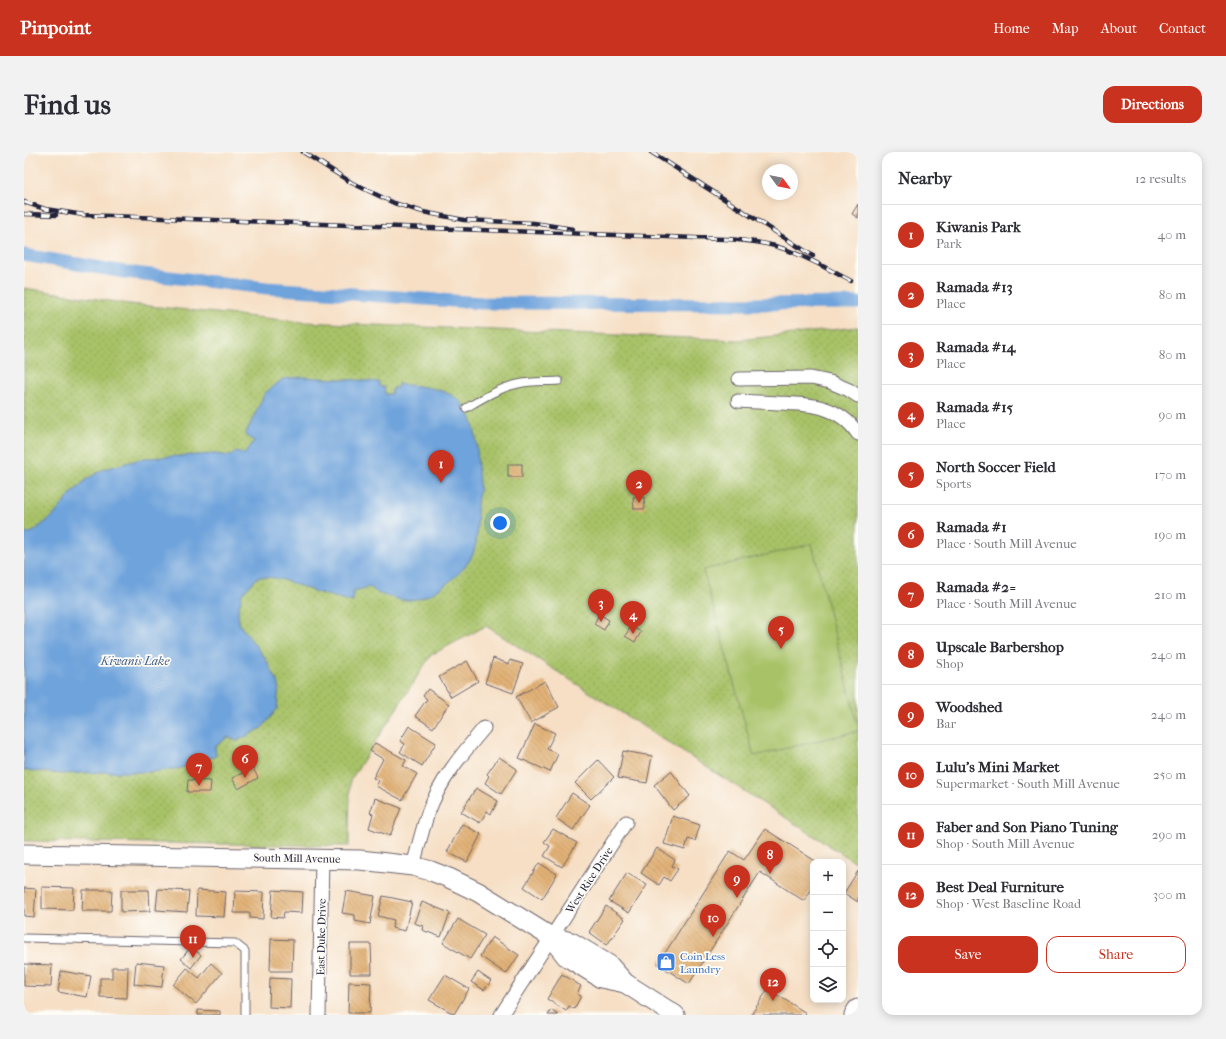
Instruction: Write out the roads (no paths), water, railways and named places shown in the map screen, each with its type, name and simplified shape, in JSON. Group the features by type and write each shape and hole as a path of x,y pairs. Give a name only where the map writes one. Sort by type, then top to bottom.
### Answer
{"main road":[{"path":"855,1015 858,1010"}],"street":[{"path":"739,379 811,378 830,382 849,390 858,396"},
{"path":"738,401 807,404 820,407 845,420 858,434"},
{"path":"413,866 428,813 435,797 445,778 484,728"},
{"name":"West Rice Drive","path":"501,1015 626,822"},
{"name":"South Mill Avenue","path":"24,854 322,858 360,860 413,866 449,878 478,892 551,937 571,942 609,965 625,983 675,1015"},
{"name":"East Duke Drive","path":"319,1015 322,858"}],"lane":[{"path":"466,408 480,399 505,388 533,382 559,381"},
{"path":"24,938 235,943 245,951 245,1015"}],"water":[{"name":"Kiwanis Lake","path":"302,377 379,382 379,386 384,387 385,394 391,394 393,388 397,388 398,384 421,387 445,392 459,400 465,407 473,423 477,451 479,493 477,504 477,537 469,562 457,575 439,589 418,599 410,600 400,600 382,595 370,587 353,591 353,602 313,591 279,579 258,577 242,594 238,611 239,624 265,658 279,684 277,709 262,728 237,741 228,737 215,747 216,756 181,768 150,772 62,774 24,770 24,534 33,532 54,515 70,495 87,479 104,469 145,458 215,454 231,456 236,451 245,454 254,441 245,435 265,393 283,379"}],"waterway":[{"path":"24,255 125,272 267,288 482,303 858,303"}],"railway":[{"path":"303,152 352,183 394,203 423,212 464,220 534,223 573,229"},
{"path":"651,152 813,256"},
{"path":"24,202 45,209 84,215 745,241 785,249 851,281"},
{"path":"24,214 56,215"}],"place":[{"name":"Kiwanis Park","path":"441,483"},
{"name":"Ramada #13","path":"639,503"},
{"name":"Ramada #14","path":"601,622"},
{"name":"Ramada #15","path":"633,634"},
{"name":"North Soccer Field","path":"781,649"},
{"name":"Ramada #1","path":"245,778"},
{"name":"Ramada #2=","path":"199,786"},
{"name":"Upscale Barbershop","path":"770,874"},
{"name":"Woodshed","path":"737,898"},
{"name":"Lulu's Mini Market","path":"713,937"},
{"name":"Faber and Son Piano Tuning","path":"193,958"},
{"name":"Coin Less Laundry","path":"666,962"},
{"name":"Best Deal Furniture","path":"773,1001"}]}
